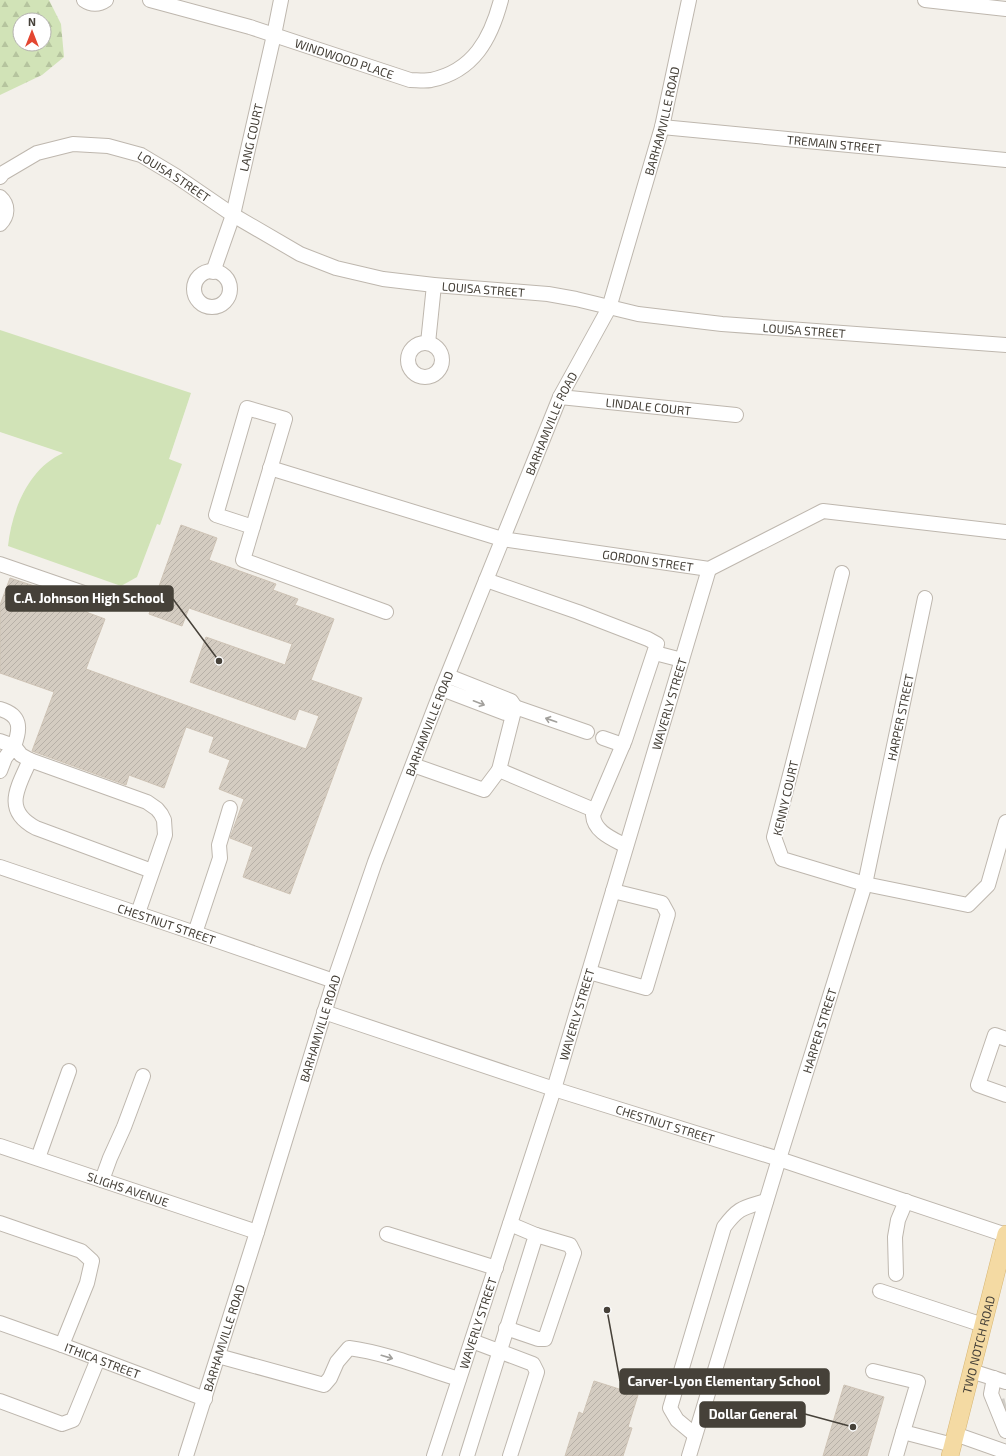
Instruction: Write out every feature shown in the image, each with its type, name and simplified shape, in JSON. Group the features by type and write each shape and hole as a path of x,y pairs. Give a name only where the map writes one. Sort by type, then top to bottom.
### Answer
{"main road":[{"name":"TWO NOTCH ROAD","path":"953,1445 1006,1234"}],"street":[{"path":"84,0 97,4 106,0"},
{"name":"WINDWOOD PLACE","path":"150,0 274,35 410,80 430,80 451,74 468,62 484,44 495,23 501,0"},
{"name":"LANG COURT","path":"213,272 233,215 281,0"},
{"name":"BARHAMVILLE ROAD","path":"186,1456 257,1232 324,1012 375,862 442,689 560,397 609,308 662,127 689,0"},
{"path":"925,0 1006,9"},
{"name":"TREMAIN STREET","path":"662,127 1006,160"},
{"name":"LOUISA STREET","path":"0,177 3,173 37,153 73,144 108,146 141,154 233,215 300,254 336,268 383,279 434,285 548,294 638,314 722,324 1006,345"},
{"path":"0,197 5,203 7,212 6,217 0,224"},
{"path":"428,343 434,285"},
{"name":"LINDALE COURT","path":"560,397 736,415"},
{"path":"253,527 216,515 247,408 285,419 270,468 253,527 243,560 386,612"},
{"name":"GORDON STREET","path":"270,468 502,539 709,569 823,511 1006,532"},
{"path":"0,564 113,603"},
{"name":"WAVERLY STREET","path":"434,1456 554,1089 709,569"},
{"name":"KENNY COURT","path":"842,573 774,837 782,859 865,884 968,904 988,885 1006,822"},
{"path":"486,580 578,612 648,639 657,644 623,745 594,810 593,820 602,833 626,846"},
{"name":"HARPER STREET","path":"689,1456 766,1201 865,884 925,598"},
{"path":"655,653 682,660"},
{"path":"448,676 511,701 515,708 586,732"},
{"path":"442,689 505,713 515,708"},
{"path":"413,765 484,790 499,770 515,708"},
{"path":"0,709 12,714 18,725 18,736 14,746 5,758 0,771"},
{"path":"603,738 623,745"},
{"path":"0,741 14,746 21,755 30,760 147,802 157,809 164,820 165,834 138,913"},
{"path":"30,760 17,791 16,798 16,810 23,820 36,828 152,871"},
{"path":"499,770 594,810"},
{"path":"195,932 220,858 219,845 230,808"},
{"name":"CHESTNUT STREET","path":"0,867 195,932 334,981"},
{"path":"589,972 646,988 668,914 662,903 613,890"},
{"name":"CHESTNUT STREET","path":"324,1012 554,1089 779,1159 1006,1234"},
{"path":"1006,1039 995,1035 978,1085 1006,1095"},
{"path":"38,1158 69,1071"},
{"path":"102,1180 124,1127 142,1076"},
{"name":"SLIGHS AVENUE","path":"0,1146 257,1232"},
{"path":"695,1435 677,1420 670,1408 724,1227 734,1214 744,1208 766,1201"},
{"path":"896,1274 895,1236 898,1220 906,1201"},
{"path":"0,1223 81,1251 92,1261 87,1283 62,1345"},
{"path":"506,1328 538,1339 545,1339 574,1253 570,1245 536,1235 510,1224"},
{"path":"387,1234 496,1268"},
{"path":"467,1456 536,1235"},
{"path":"880,1291 983,1325"},
{"name":"ITHICA STREET","path":"0,1323 205,1399"},
{"path":"472,1341 533,1364 537,1372 510,1456"},
{"path":"218,1356 324,1385 330,1378 337,1362 349,1348 395,1359 459,1379"},
{"path":"0,1401 62,1424 73,1420 98,1359"},
{"path":"873,1371 918,1382 896,1456"},
{"path":"971,1371 1000,1380 991,1394 999,1408 1005,1426"},
{"path":"903,1432 953,1445 1006,1452"}],"green space":[{"path":"0,0 49,0 61,24 64,57 42,75 0,95"},
{"path":"0,330 191,393 169,459 182,464 160,525 157,524 137,577 121,586 8,546 13,519 24,492 31,480 40,469 63,453 0,432"}],"building":[{"path":"181,525 217,538 209,560 276,584 273,590 298,599 295,605 334,619 311,680 362,698 290,894 243,877 253,847 230,838 244,799 219,789 230,760 209,752 214,737 186,727 164,788 129,775 126,785 32,751 54,692 0,673 0,605 10,578 89,604 86,612 105,619 86,669 306,749 319,716 299,709 295,720 190,682 206,637 285,665 292,644 189,608 182,626 149,614"},
{"path":"594,1381 638,1395 628,1427 632,1428 623,1456 565,1456 579,1412 583,1414"},
{"path":"844,1385 884,1397 867,1456 823,1456"}],"tunnel":[{"path":"1002,1406 1006,1405"}],"place":[{"name":"C.A. Johnson High School","path":"219,661"},
{"name":"Carver-Lyon Elementary School","path":"607,1310"},
{"name":"Dollar General","path":"853,1427"}]}
